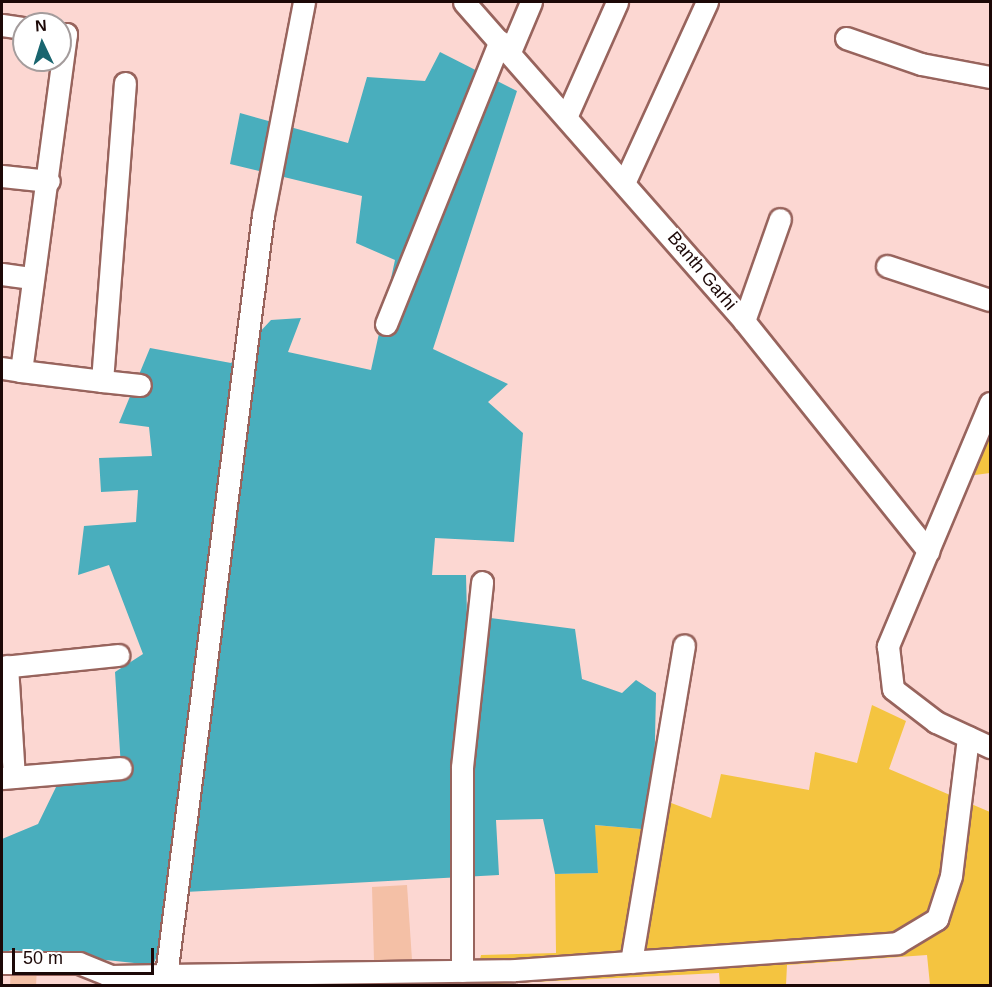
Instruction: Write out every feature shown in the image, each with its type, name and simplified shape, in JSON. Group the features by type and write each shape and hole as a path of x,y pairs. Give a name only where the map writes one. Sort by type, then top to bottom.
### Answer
{"street":[{"path":"166,975 263,215 304,2"},
{"name":"Banth Garhi","path":"464,2 625,181 744,321 928,551"},
{"path":"386,324 505,46 531,2"},
{"path":"567,115 617,2"},
{"path":"625,181 707,2"},
{"path":"846,38 921,63 990,77"},
{"path":"62,72 49,181 32,278 11,369 140,385"},
{"path":"102,381 125,83"},
{"path":"2,176 49,181"},
{"path":"744,321 780,219"},
{"path":"887,266 990,300"},
{"path":"2,274 32,278"},
{"path":"990,403 888,646 893,689 936,722 990,747"},
{"path":"462,971 462,767 482,582"},
{"path":"631,962 684,645"},
{"path":"118,655 4,666 8,777 121,768"},
{"path":"2,963 79,963 111,981 166,975 462,971 631,962 897,943 937,919 951,876 968,736"}],"shaded area":[{"path":"990,403 990,473 960,477"},
{"path":"872,705 906,721 889,769 990,812 990,985 930,985 927,955 787,965 786,985 720,985 719,973 474,985 481,955 556,953 555,874 598,873 594,825 653,830 658,798 711,818 721,774 809,790 815,752 857,763"}],"water":[{"path":"440,52 517,91 433,349 508,384 488,402 523,433 514,542 435,538 432,575 466,575 467,615 575,629 582,679 622,693 636,680 656,693 653,830 595,825 598,873 555,874 543,819 496,820 499,875 185,892 153,965 12,950 2,953 2,839 38,824 57,785 121,768 115,672 143,654 109,565 78,575 84,526 136,522 138,490 101,492 99,458 152,456 149,427 119,423 150,348 231,363 271,320 301,318 288,352 371,370 395,260 356,243 362,196 230,164 240,113 348,143 367,77 425,81"}],"building":[{"path":"407,885 412,960 374,961 372,887"},
{"path":"37,967 36,986 10,986 11,968"}]}
